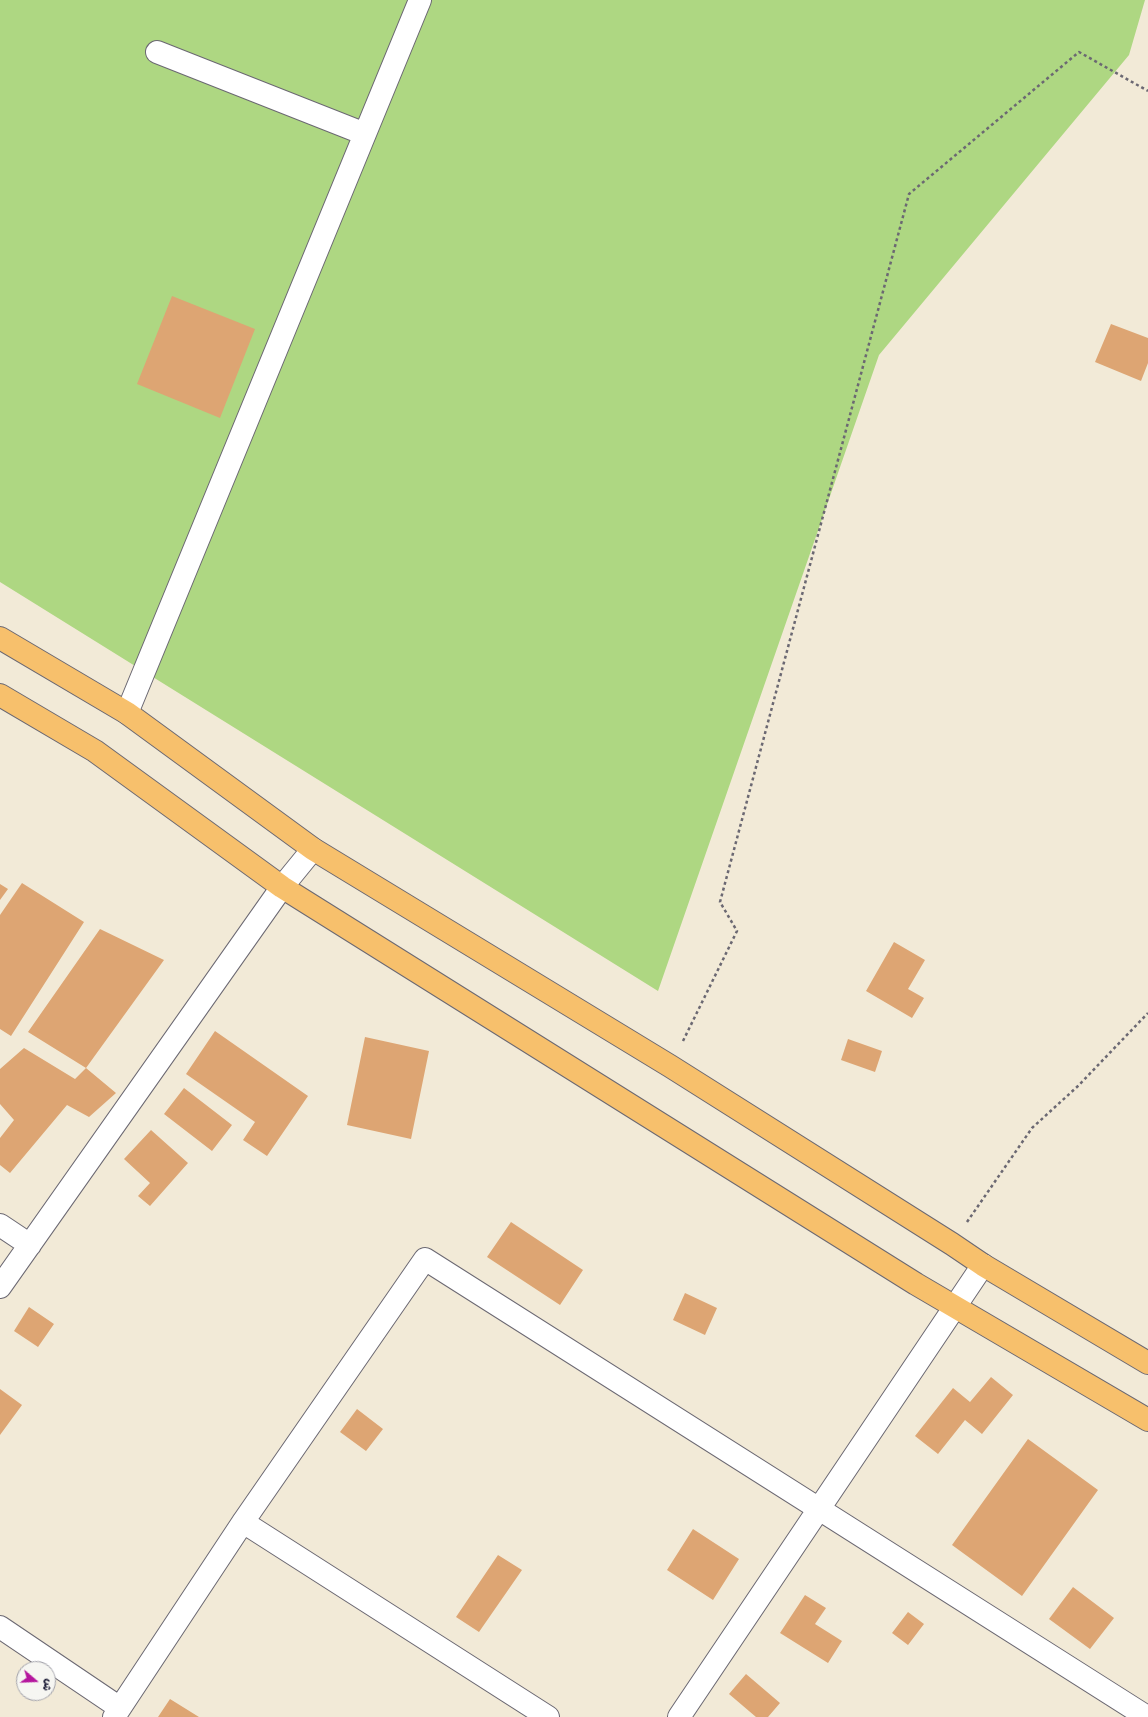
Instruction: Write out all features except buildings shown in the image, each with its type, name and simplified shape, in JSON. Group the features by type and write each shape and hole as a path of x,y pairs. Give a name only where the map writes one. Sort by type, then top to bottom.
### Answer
{"main road":[{"path":"0,638 127,713 313,849 670,1066 983,1265 1148,1363"},
{"path":"0,695 95,751 282,887 909,1279 1148,1420"}],"street":[{"path":"127,713 420,0"},
{"path":"157,52 365,134"},
{"path":"0,1287 282,887 313,849"},
{"path":"0,1225 30,1245"},
{"path":"0,1627 117,1712 243,1522 425,1259 1148,1717"},
{"path":"678,1717 983,1265"},
{"path":"243,1522 548,1717"}],"path":[{"path":"670,1066 737,932 720,902 909,194 1079,52 1148,92"},
{"path":"952,1244 1032,1128 1078,1086 1148,1013"}],"green space":[{"path":"0,0 1145,0 1129,55 879,355 658,991 0,582"}]}
